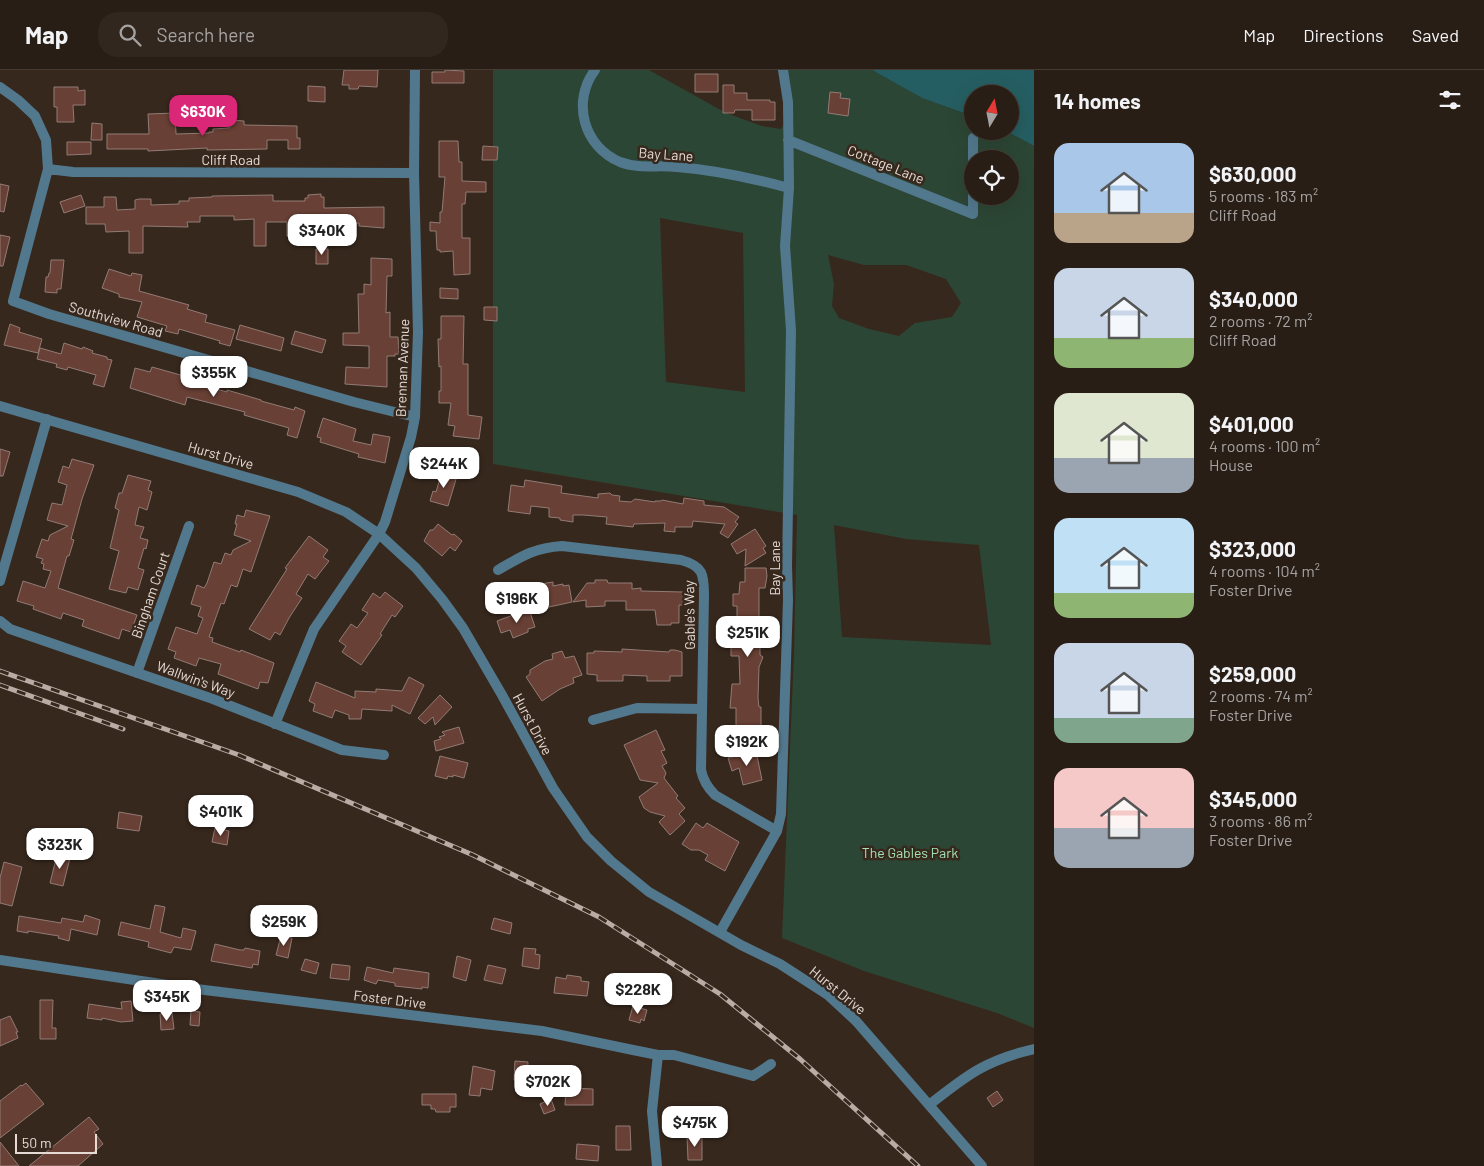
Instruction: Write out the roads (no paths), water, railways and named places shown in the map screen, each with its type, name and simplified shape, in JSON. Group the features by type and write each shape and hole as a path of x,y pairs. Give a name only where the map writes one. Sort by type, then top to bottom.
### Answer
{"street":[{"name":"Brennan Avenue","path":"275,724 314,629 379,534 412,437 415,417 418,332 414,173 415,70"},
{"name":"Bay Lane","path":"595,70 586,84 583,117 594,142 613,158 636,166 676,167 746,176 789,188"},
{"name":"Bay Lane","path":"720,932 777,830 781,814 788,600 791,330 785,238 789,188 788,102 783,70"},
{"path":"0,87 36,116 46,140 48,169"},
{"name":"Cottage Lane","path":"788,140 974,214 974,205"},
{"name":"Cliff Road","path":"48,169 73,172 414,173"},
{"name":"Southview Road","path":"48,169 13,301 58,317 354,402 415,417"},
{"name":"Hurst Drive","path":"0,406 305,495 346,512 379,534 416,568 463,628 556,793 587,837 611,861 649,892 741,945 780,964 828,995 856,1021 982,1166"},
{"path":"0,581 47,419"},
{"name":"Bingham Court","path":"137,673 189,526"},
{"name":"Gable's Way","path":"498,570 530,552 544,547 562,546 681,560 692,563 701,571 704,580 700,770 707,787 715,795 777,830"},
{"name":"Wallwin's Way","path":"0,621 10,629 213,699 342,750 384,755"},
{"path":"593,720 637,708 702,709"},
{"name":"Foster Drive","path":"0,960 188,988 542,1031 658,1055 674,1055 753,1076 771,1064"},
{"path":"929,1104 983,1065 1034,1049"},
{"path":"657,1166 652,1111 658,1055"}],"water":[{"path":"872,70 1034,70 1034,146 1019,138 1019,85 964,85 964,113 922,98"}],"railway":[{"path":"0,671 239,755 473,855 599,917 720,994 800,1059 918,1166"},
{"path":"0,685 123,729"}],"park label":[{"name":"The Gables Park","path":"910,852"}]}
